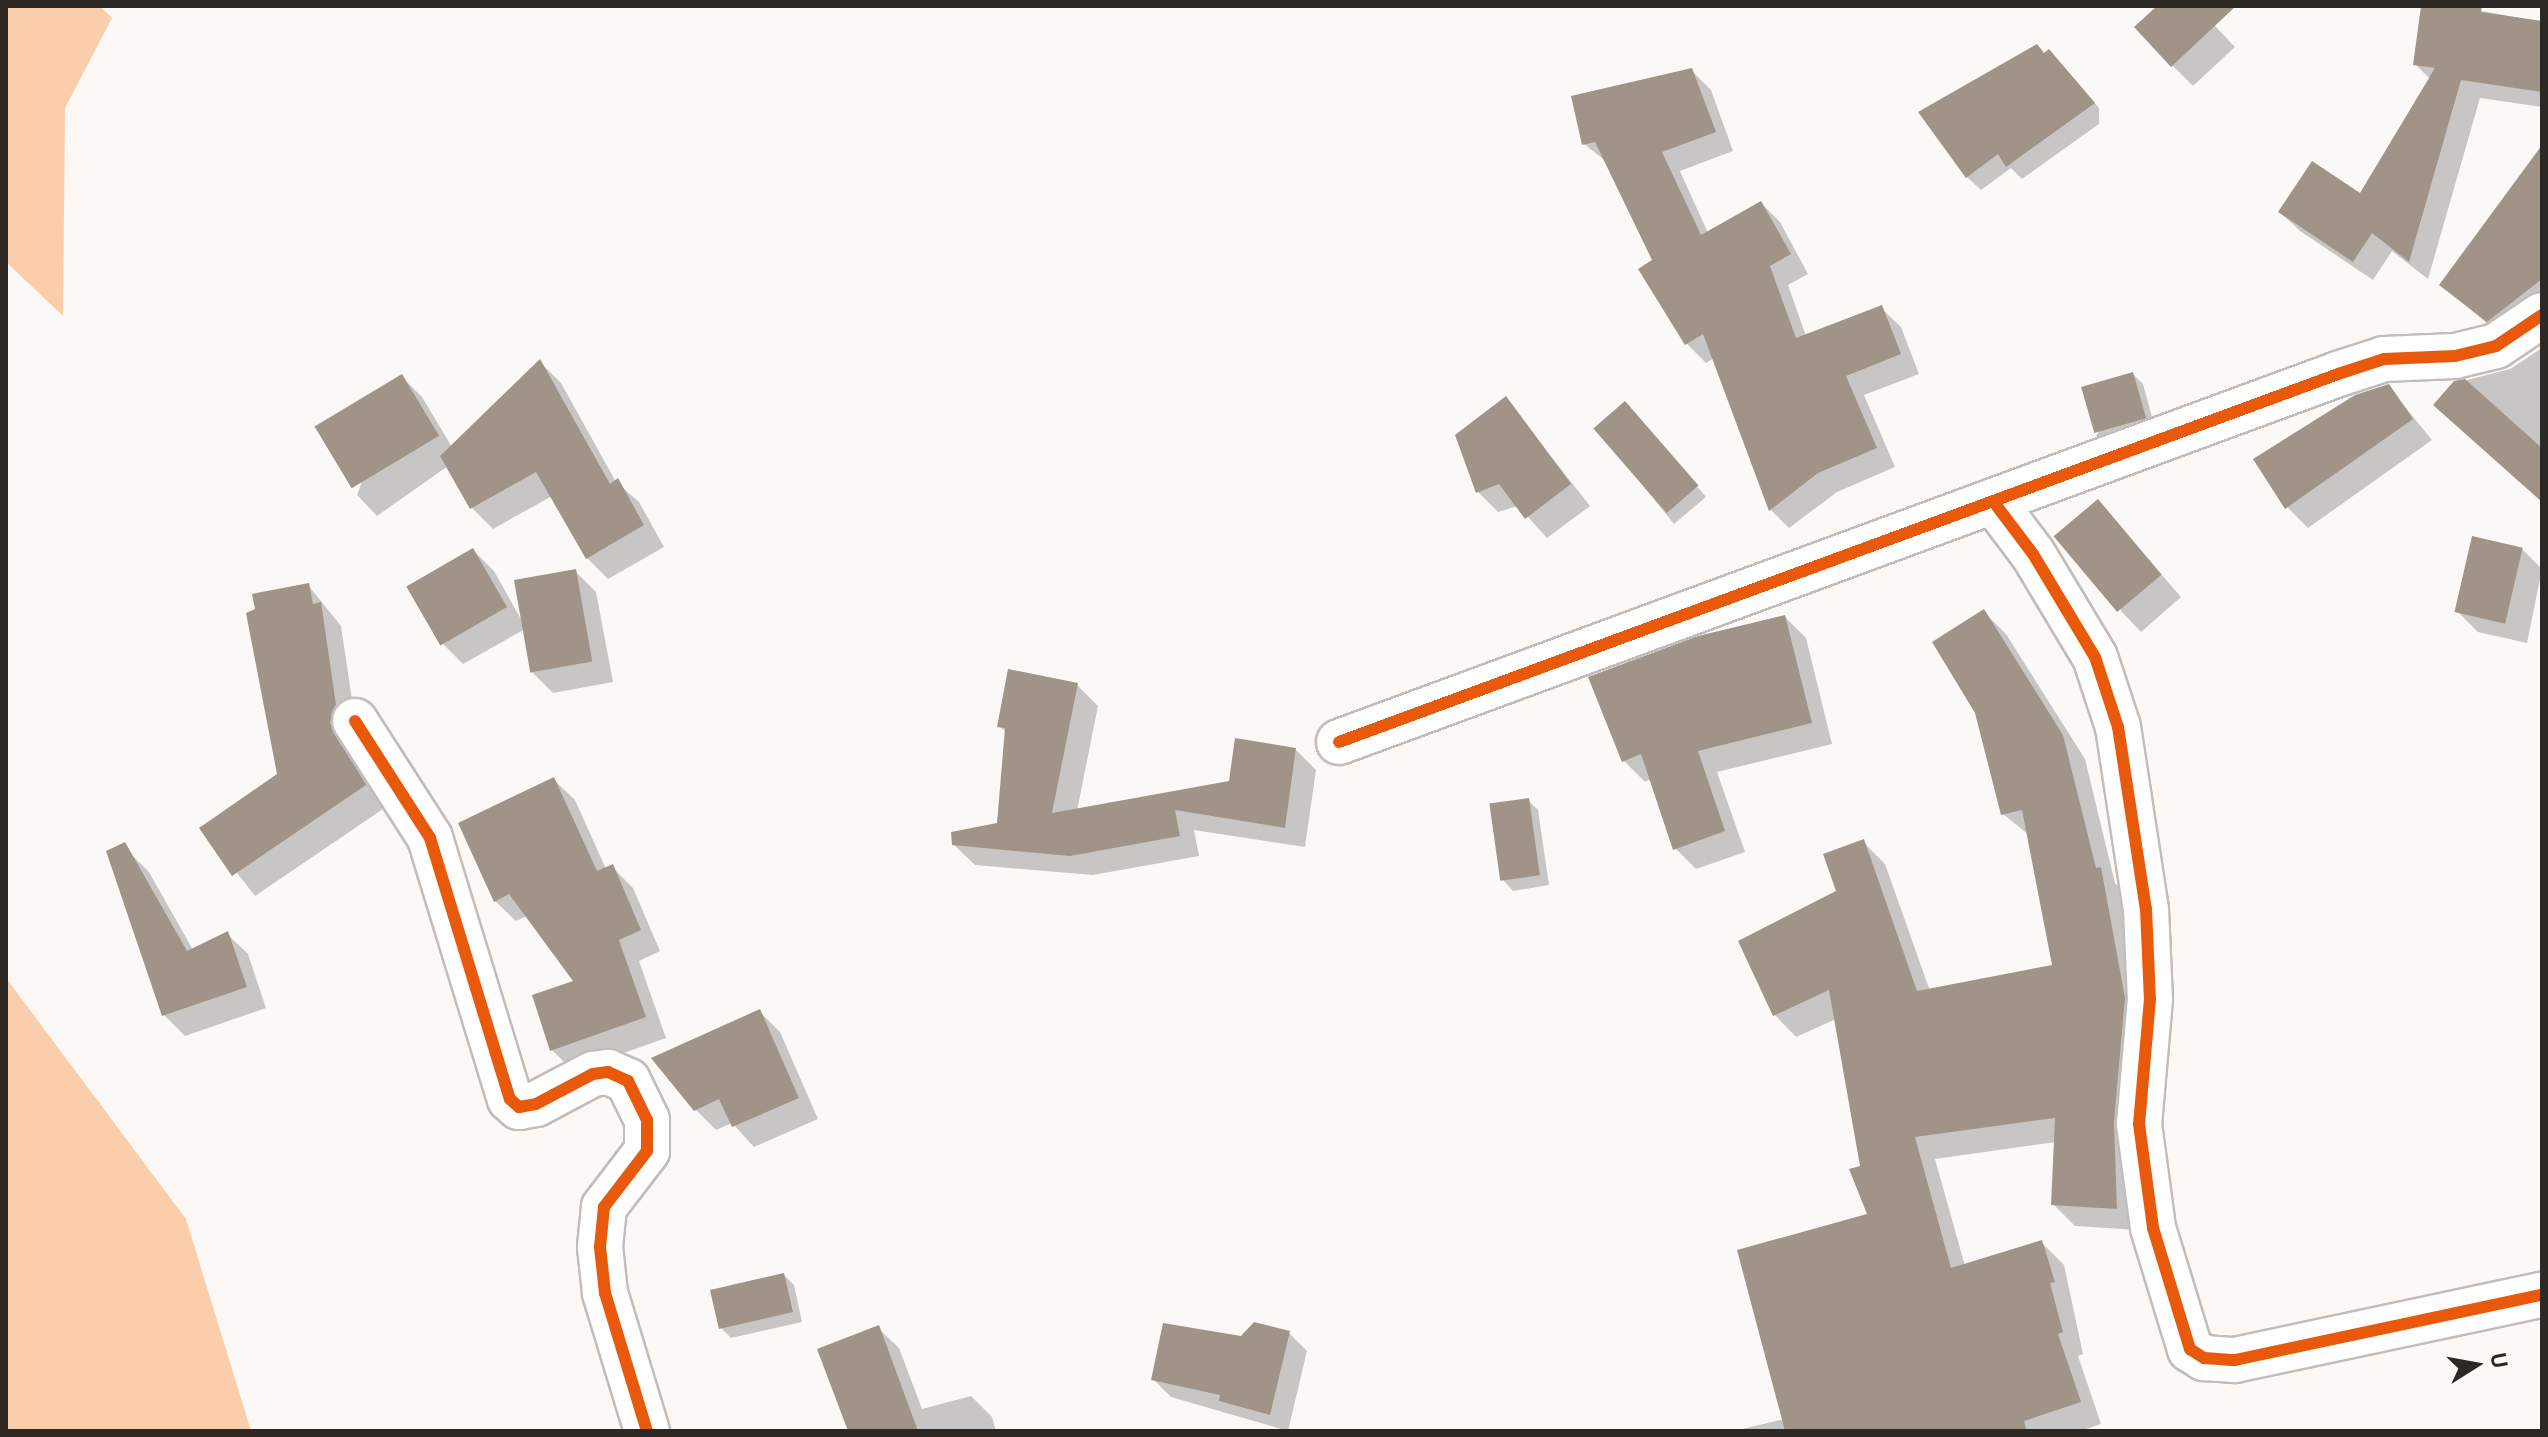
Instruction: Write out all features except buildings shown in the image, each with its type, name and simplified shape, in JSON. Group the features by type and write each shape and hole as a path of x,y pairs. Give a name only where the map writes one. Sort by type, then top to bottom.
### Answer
{"street":[{"path":"1339,742 2384,359 2455,356 2496,346 2542,315"},
{"path":"1993,501 2033,554 2095,657 2118,727 2147,924 2150,999 2139,1124 2153,1228 2190,1349 2204,1358 2235,1360 2542,1295"},
{"path":"355,721 430,838 510,1099 519,1107 536,1104 593,1074 608,1072 628,1081 647,1120 647,1151 604,1207 600,1247 605,1293 647,1431"}],"shaded area":[{"path":"6,6 100,6 112,18 65,108 63,316 6,262"},
{"path":"6,978 186,1219 251,1431 6,1431"}],"cycle path":[{"path":"1339,742 2338,374 2384,359 2455,356 2496,346 2542,315"},
{"path":"1993,501 2033,554 2095,657 2118,727 2146,909 2150,999 2139,1124 2153,1228 2190,1349 2204,1358 2235,1360 2542,1295"},
{"path":"355,721 430,838 510,1099 519,1107 536,1104 593,1074 608,1072 628,1081 647,1120 647,1151 604,1207 600,1247 605,1293 647,1431"}]}
